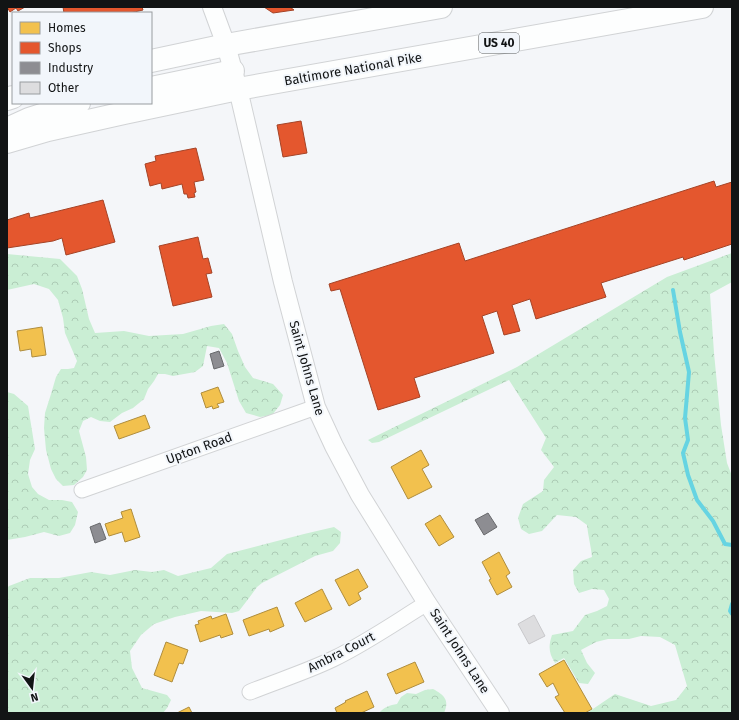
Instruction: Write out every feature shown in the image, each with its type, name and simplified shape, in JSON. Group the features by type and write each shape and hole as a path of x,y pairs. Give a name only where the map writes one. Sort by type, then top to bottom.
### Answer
{"main road":[{"path":"152,62 226,45 441,7"},
{"name":"Baltimore National Pike","path":"152,104 235,80 702,7"},
{"path":"152,88 235,80"},
{"path":"7,129 29,119 76,104"},
{"name":"Baltimore National Pike","path":"7,142 151,104"}],"street":[{"name":"Saint Johns Lane","path":"212,7 226,45 283,282 316,407 334,446 360,495 427,602 500,713"},
{"name":"Upton Road","path":"82,490 316,407"},
{"name":"Ambra Court","path":"250,692 332,660 368,640 427,602"}],"green space":[{"path":"732,253 732,282 710,294 721,425 727,463 732,476 732,713 587,713 615,694 651,706 676,700 687,686 675,645 660,637 641,636 629,639 608,639 596,642 581,650 587,663 595,673 588,684 579,683 564,658 555,663 551,656 550,650 552,635 573,631 585,615 607,606 609,599 604,590 592,589 579,593 574,584 573,570 581,561 592,557 587,525 576,517 557,515 542,531 529,534 521,529 518,518 523,504 543,491 544,480 554,467 541,450 546,438 509,380 379,442 372,443 368,440 517,367 667,277"},
{"path":"7,254 60,259 77,276 82,289 89,319 95,333 124,331 149,336 183,334 224,324 232,334 245,367 253,378 273,384 283,395 280,405 272,415 260,417 246,413 239,401 227,363 219,348 207,346 203,366 195,372 173,376 158,374 148,389 144,399 133,408 122,413 110,422 100,421 91,417 83,421 79,431 86,457 87,470 83,477 74,485 63,486 56,479 51,469 46,450 44,428 45,413 56,377 61,369 74,368 77,361 65,333 58,300 49,289 34,284 7,290"},
{"path":"7,392 14,394 28,406 35,449 30,460 28,474 32,487 38,494 49,500 72,502 78,512 75,525 70,533 59,536 44,532 7,540"},
{"path":"334,527 341,532 340,543 333,551 315,556 262,583 257,587 239,611 232,613 201,611 175,617 154,624 141,635 130,651 132,668 142,688 167,695 171,700 163,713 7,713 7,588 9,586 30,578 59,578 91,572 110,575 135,570 152,572 164,570 178,576 211,568 227,554"},
{"path":"433,689 445,698 446,708 444,713 379,713 387,707 397,704 401,697 407,693 416,694 425,690"}],"building: Homes":[{"path":"42,327 46,355 32,357 31,349 20,351 17,331"},
{"path":"218,387 224,402 217,404 219,407 213,409 212,406 206,408 201,393"},
{"path":"145,415 150,428 119,439 114,426"},
{"path":"421,450 429,465 422,469 432,487 408,499 391,467"},
{"path":"131,509 140,537 125,542 122,532 109,536 105,524 123,518 121,512"},
{"path":"440,515 454,537 439,546 425,524"},
{"path":"499,552 510,573 506,576 512,587 497,595 482,562"},
{"path":"358,569 368,587 358,593 361,599 349,606 335,580"},
{"path":"322,589 332,609 305,622 295,603"},
{"path":"277,607 284,626 270,632 269,629 249,636 243,620"},
{"path":"226,614 233,634 221,638 220,635 200,642 195,625 199,624 198,621 211,616 212,619"},
{"path":"166,642 188,650 183,664 179,663 172,682 154,675"},
{"path":"564,660 592,709 585,713 565,713 555,697 559,695 553,683 547,687 539,674"},
{"path":"415,662 424,682 396,694 387,674"},
{"path":"367,691 374,707 361,713 337,713 335,708 346,702 345,701"},
{"path":"189,707 192,713 177,713"}],"building: Shops":[{"path":"7,7 25,7 18,11 16,8 10,12"},
{"path":"63,7 142,7 143,10 134,12 64,12"},
{"path":"264,7 290,7 294,10 273,13"},
{"path":"301,121 307,153 283,157 277,125"},
{"path":"196,148 204,180 194,182 196,192 194,193 195,197 188,198 187,194 184,194 182,184 162,189 161,183 150,186 145,164 156,161 155,156"},
{"path":"714,181 716,187 732,182 732,244 684,260 683,257 601,283 606,297 536,319 530,299 512,305 520,331 504,335 497,311 482,316 494,353 414,378 420,397 378,410 340,289 331,291 329,284 459,243 465,261"},
{"path":"103,200 115,242 66,255 62,238 53,241 7,248 7,220 29,213 30,218"},
{"path":"198,237 203,259 208,258 212,273 206,274 212,297 173,306 159,246"}],"building: Industry":[{"path":"219,351 224,366 214,369 210,354"},
{"path":"488,513 497,527 484,535 475,520"},
{"path":"100,523 106,539 95,543 90,527"}],"building: Other":[{"path":"534,615 545,636 529,644 518,624"}],"waterway":[{"path":"673,290 689,372 685,418 688,440 683,453 688,475 697,500 713,521 725,544 732,545"},
{"path":"732,604 730,611 732,614"}]}
